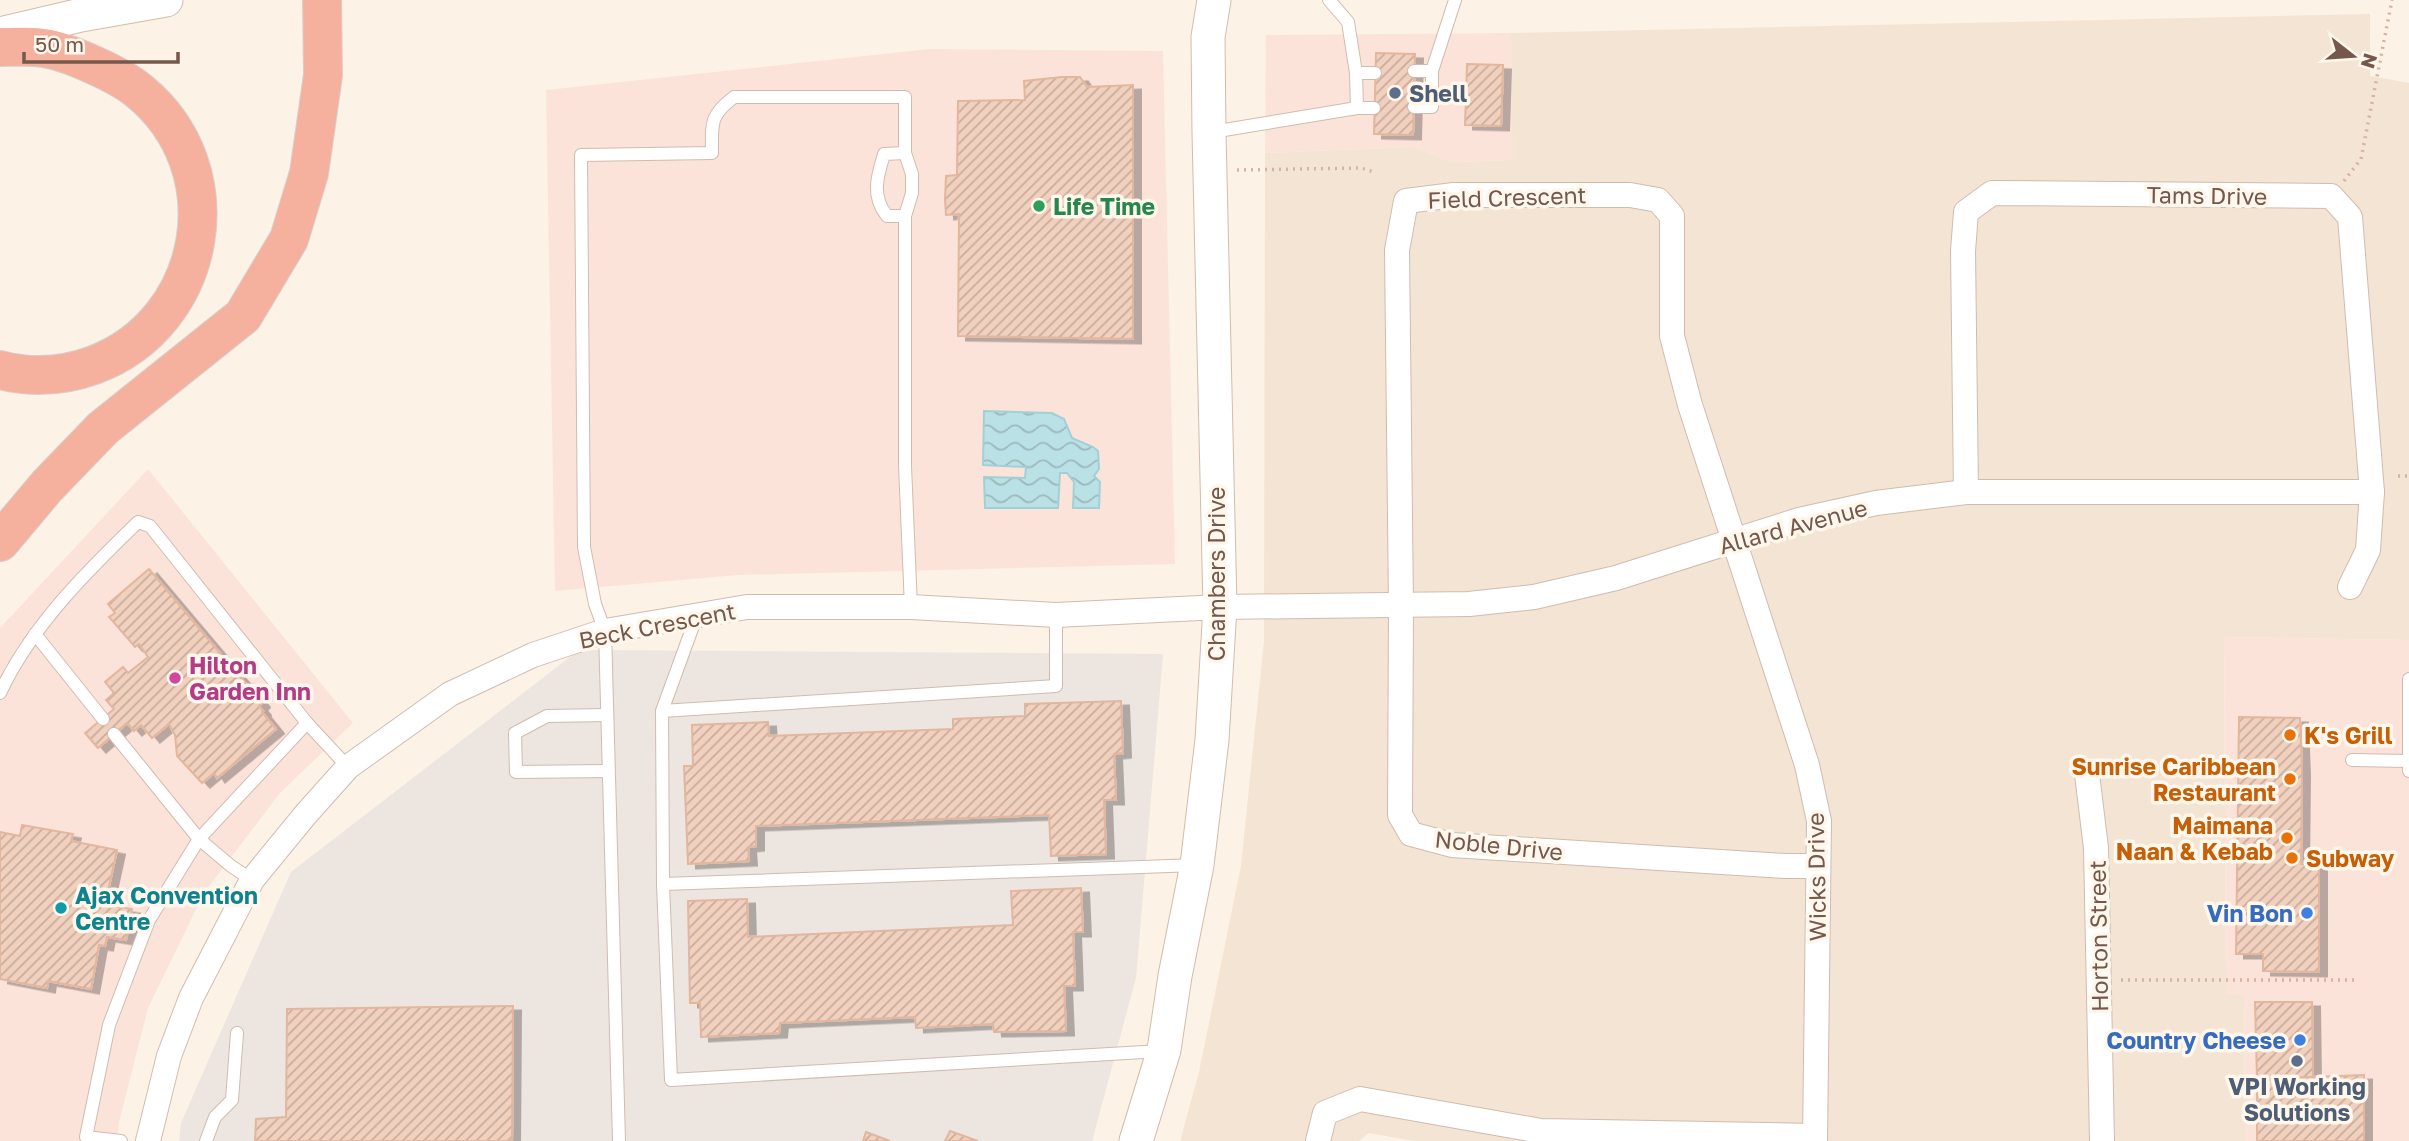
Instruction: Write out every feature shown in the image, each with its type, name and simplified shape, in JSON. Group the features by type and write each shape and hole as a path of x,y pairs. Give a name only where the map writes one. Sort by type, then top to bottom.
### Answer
{"highway":[{"path":"0,542 47,486 103,428 243,316 250,305 289,239 309,173 323,75 322,0"},
{"path":"0,47 44,48 96,66 139,91 157,108 184,149 193,173 198,222 195,247 178,293 164,314 128,348 83,369 59,374 34,375 0,370"}],"street":[{"path":"0,34 81,15 166,0"},
{"name":"Chambers Drive","path":"1136,1141 1164,1050 1175,976 1197,865 1212,740 1220,607 1208,37 1214,0"},
{"name":"Tams Drive","path":"1966,492 1966,212 1992,193 2332,196"},
{"name":"Field Crescent","path":"1401,607 1397,250 1406,201 1454,195 1630,195 1658,200 1672,216 1672,336 1690,405 1734,541"},
{"path":"2332,196 2350,217 2372,492 2368,550 2350,587"},
{"name":"Allard Avenue","path":"1220,607 1401,607 1469,604 1534,597 1616,578 1799,520 1876,503 1966,492 2372,492"},
{"name":"Wicks Drive","path":"1734,541 1807,765 1819,821 1815,1138"},
{"name":"Beck Crescent","path":"148,1141 169,1056 191,998 252,880 348,766 450,694 533,655 605,631 747,607 911,607 1056,615 1220,607"},
{"name":"Noble Drive","path":"1401,607 1400,815 1411,834 1452,845 1818,866"},
{"name":"Horton Street","path":"2087,774 2096,848 2102,1141"},
{"path":"1318,1141 1325,1114 1360,1099 1541,1131 1815,1138"}],"lane":[{"path":"1329,0 1348,22 1356,73 1357,108"},
{"path":"1413,107 1433,107 1432,71 1455,0"},
{"path":"1414,71 1432,71"},
{"path":"1356,73 1375,73"},
{"path":"619,1141 605,631 595,604 584,547 580,155 712,153 712,127 717,110 734,97 905,97 905,153 912,174 912,193 905,216 905,466 911,607"},
{"path":"1209,132 1357,108 1374,108"},
{"path":"905,153 884,154 876,192 878,205 887,216 905,216"},
{"path":"0,693 35,634 95,563 138,522 150,526 307,723 348,766"},
{"path":"698,614 662,711 663,884 671,1080 1164,1050"},
{"path":"662,711 1056,686 1056,615"},
{"path":"35,634 103,719"},
{"path":"2409,679 2409,771"},
{"path":"606,715 547,716 515,733 516,772 608,771"},
{"path":"121,1141 86,1139 109,1025 149,919 199,839 307,723"},
{"path":"114,734 199,839 230,866 252,880"},
{"path":"2351,760 2409,761"},
{"path":"663,884 1197,865"},
{"path":"206,1141 215,1117 232,1100 237,1034"}],"path":[{"path":"2332,196 2361,159 2392,0"},
{"path":"1210,170 1361,168 1374,172"},
{"path":"2398,476 2409,476"},
{"path":"2099,980 2357,980"}],"shaded area":[{"path":"2370,14 2370,76 2409,83 2409,640 2224,637 2226,993 2244,994 2245,1141 1414,1141 1369,1133 1359,1141 1180,1141 1199,1072 1241,866 1264,641 1265,153 1413,147 1451,162 1512,160 1511,33"},
{"path":"1511,33 1513,160 1451,162 1413,147 1265,153 1266,35"},
{"path":"929,49 1163,51 1175,564 738,575 555,591 546,90"},
{"path":"148,469 353,723 280,793 204,893 148,1008 119,1122 117,1141 0,1141 0,628"},
{"path":"2224,637 2409,640 2409,1141 2245,1141 2244,995 2226,994"},
{"path":"579,650 1163,654 1136,978 1092,1141 179,1141 181,1123 291,872"}],"water":[{"path":"984,411 1052,413 1064,419 1072,438 1098,451 1099,469 1094,476 1100,482 1099,508 1073,508 1074,482 1067,473 1060,473 1058,508 985,508 984,477 1025,478 1026,467 983,465"}],"building":[{"path":"1376,53 1415,54 1413,135 1374,134"},
{"path":"1467,64 1503,65 1501,126 1465,125"},
{"name":"Life Time","path":"1080,77 1087,87 1133,85 1133,339 958,336 959,214 946,215 945,199 946,176 957,175 958,101 1025,100 1024,81"},
{"name":"Hilton Garden Inn","path":"149,569 262,703 259,706 262,712 276,729 217,778 214,773 202,783 177,756 175,735 169,724 152,738 141,725 134,731 127,723 98,748 85,733 114,709 106,700 114,693 105,682 123,667 128,673 148,657 139,644 135,647 109,617 115,613 108,604"},
{"path":"1121,701 1123,753 1114,754 1116,800 1104,800 1106,854 1051,856 1049,815 756,826 756,846 748,847 749,861 688,864 684,766 693,766 692,725 768,722 769,736 953,729 953,719 1025,716 1025,704"},
{"path":"2239,717 2300,718 2301,864 2319,864 2319,972 2263,971 2263,954 2236,954"},
{"name":"Ajax Convention Centre","path":"22,825 73,834 71,841 117,850 108,891 115,892 113,906 132,909 126,940 107,937 105,946 99,945 91,989 48,981 47,988 0,979 0,832 20,836"},
{"path":"1081,888 1083,932 1073,932 1075,986 1064,986 1066,1031 994,1032 993,1024 916,1028 915,1017 780,1023 779,1033 701,1037 700,1003 690,1003 688,901 747,899 748,937 1013,925 1011,891"},
{"path":"2255,1002 2312,1002 2313,1077 2257,1079"},
{"path":"513,1006 512,1141 255,1141 256,1119 286,1117 287,1009"},
{"path":"2364,1075 2364,1141 2257,1141 2257,1079"},
{"path":"950,1131 978,1141 945,1141"},
{"path":"866,1132 890,1141 863,1141"}],"place":[{"name":"Shell","path":"1395,93"},
{"name":"Life Time","path":"1039,206"},
{"name":"Hilton Garden Inn","path":"175,678"},
{"name":"K's Grill","path":"2290,735"},
{"name":"Sunrise Caribbean Restaurant","path":"2290,779"},
{"name":"Maimana Naan & Kebab","path":"2287,838"},
{"name":"Subway","path":"2292,858"},
{"name":"Ajax Convention Centre","path":"61,908"},
{"name":"Vin Bon","path":"2307,913"},
{"name":"Country Cheese","path":"2300,1040"},
{"name":"VPI Working Solutions","path":"2297,1061"}]}
